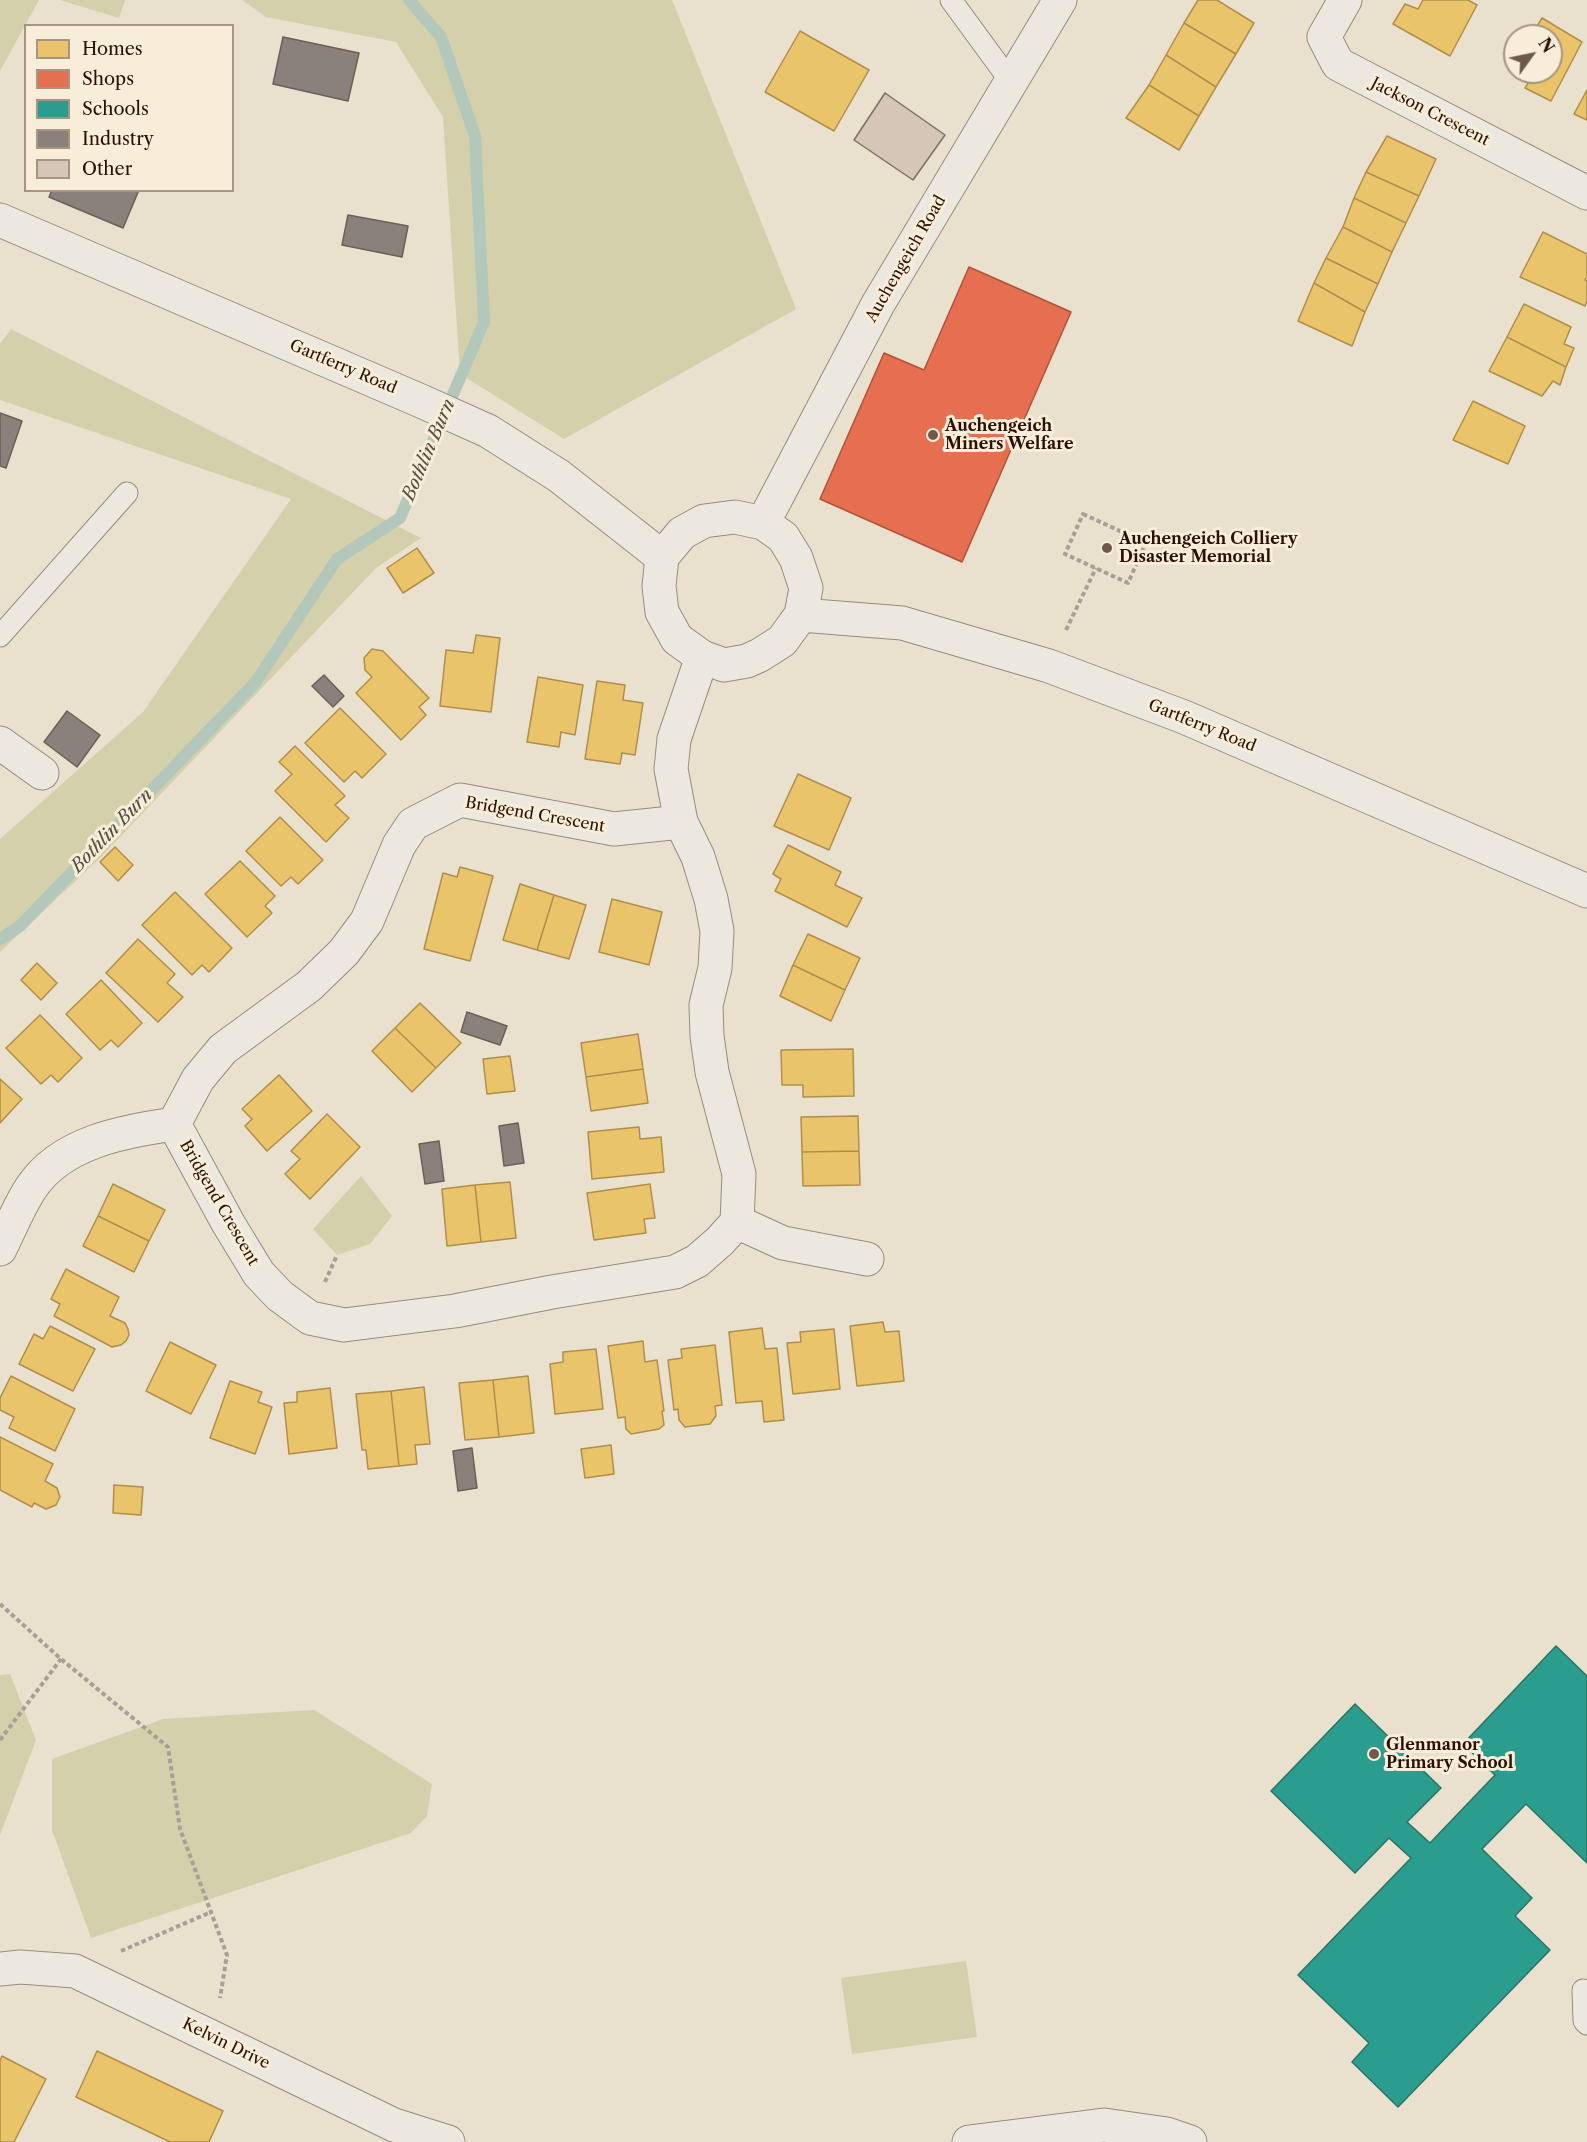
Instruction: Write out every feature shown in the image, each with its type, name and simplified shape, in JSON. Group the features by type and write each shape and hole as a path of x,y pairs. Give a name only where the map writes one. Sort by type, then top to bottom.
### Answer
{"street":[{"name":"Auchengeich Road","path":"763,524 878,304 1060,0"},
{"name":"Jackson Crescent","path":"1345,0 1324,37 1338,64 1587,193"},
{"name":"Gartferry Road","path":"0,220 421,400 488,431 559,476 662,557"},
{"path":"735,517 763,524 783,537 796,558 806,588 801,615 782,640 747,661 724,665 702,657 677,639 662,612 659,586 662,557 682,534 704,521 735,517"},
{"name":"Gartferry Road","path":"801,615 902,623 1049,666 1184,717 1587,891"},
{"path":"702,657 674,739 671,770 681,822 698,857 711,899 717,931 715,968 706,1005 706,1036 712,1072 739,1174 737,1222 783,1243 867,1259"},
{"path":"0,743 42,773"},
{"name":"Bridgend Crescent","path":"681,822 614,829 460,800 413,824 399,845 367,921 344,952 309,986 223,1049 198,1078 174,1124 228,1223 259,1274 280,1296 310,1318 344,1325 455,1311 675,1272 697,1261 737,1222"},
{"path":"0,1250 31,1187 51,1165 75,1151 126,1131 174,1124"},
{"name":"Kelvin Drive","path":"0,1969 20,1967 75,1971 213,2037 389,2134 448,2142"},
{"path":"969,2142 1104,2125 1167,2134 1190,2142"}],"lane":[{"path":"951,0 1011,82"},
{"path":"0,636 128,493"},
{"path":"1583,1990 1584,2021 1587,2024"}],"path":[{"path":"1083,514 1146,543 1128,583 1096,568 1065,554 1083,514"},
{"path":"1049,666 1096,568"},
{"path":"0,1604 61,1659 168,1747 180,1829 227,1955 213,2037"},
{"path":"0,1740 61,1659"},
{"path":"75,1971 211,1912"}],"shaded area":[{"path":"0,0 39,0 24,24 0,71"},
{"path":"60,0 125,0 119,18"},
{"path":"242,0 672,0 796,309 564,439 460,374 443,117 396,42 266,17"},
{"path":"11,329 421,538 376,568 101,857 0,952 0,839 143,712 291,499 0,400 0,344"},
{"path":"361,1176 392,1216 370,1244 337,1255 313,1229"},
{"path":"10,1674 36,1740 0,1835 0,1675"},
{"path":"314,1710 432,1784 427,1816 411,1833 91,1938 52,1830 52,1759 163,1719"},
{"path":"966,1961 977,2037 852,2054 841,1978"}],"building: Homes":[{"path":"1198,0 1217,0 1254,23 1236,54 1184,23"},
{"path":"1423,0 1468,0 1477,5 1450,56 1393,24 1405,4 1418,9"},
{"path":"1542,18 1552,24 1538,24"},
{"path":"1184,23 1236,54 1216,87 1166,55"},
{"path":"800,31 869,70 834,131 765,92"},
{"path":"1563,31 1582,42 1563,78"},
{"path":"1166,55 1216,87 1199,116 1149,85"},
{"path":"1527,84 1560,84 1551,101 1525,88"},
{"path":"1149,85 1199,116 1179,150 1126,118"},
{"path":"1587,90 1587,120 1574,114"},
{"path":"1387,136 1436,159 1419,196 1366,172"},
{"path":"1366,172 1419,196 1406,223 1354,198"},
{"path":"1354,198 1406,223 1392,252 1343,227"},
{"path":"1343,227 1392,252 1378,284 1326,258"},
{"path":"1543,232 1587,254 1585,280 1587,281 1587,301 1585,306 1520,277"},
{"path":"1326,258 1378,284 1365,312 1314,283"},
{"path":"1314,283 1365,312 1352,346 1298,321"},
{"path":"1524,304 1571,327 1564,344 1574,348 1566,367 1507,337"},
{"path":"1507,337 1566,367 1560,385 1553,381 1542,396 1489,371"},
{"path":"1473,401 1525,426 1508,464 1453,440"},
{"path":"417,548 434,573 403,593 387,568"},
{"path":"476,635 500,638 491,712 440,706 446,650 473,653"},
{"path":"372,649 383,651 429,698 419,707 426,715 401,740 356,693 372,677 365,670 364,658"},
{"path":"538,677 583,685 575,735 561,732 559,747 527,742"},
{"path":"597,681 625,685 623,700 643,703 635,755 622,753 620,764 585,759"},
{"path":"340,708 386,754 362,778 355,771 344,782 305,743"},
{"path":"295,746 345,796 335,805 349,818 326,842 275,791 292,774 279,762"},
{"path":"798,774 851,798 829,850 774,826"},
{"path":"280,817 323,860 298,884 291,877 281,886 246,851"},
{"path":"788,845 841,872 835,885 862,898 847,927 775,891 781,879 773,874"},
{"path":"115,847 133,865 118,881 100,862"},
{"path":"240,861 275,896 265,906 272,913 247,937 205,894"},
{"path":"460,867 493,876 470,961 424,949 443,873 457,877"},
{"path":"520,884 554,895 537,950 503,940"},
{"path":"175,892 232,948 209,972 202,965 192,975 142,925"},
{"path":"554,895 586,905 569,959 537,950"},
{"path":"612,899 662,912 649,965 599,952"},
{"path":"808,934 860,958 845,990 793,965"},
{"path":"138,939 175,974 167,983 183,997 158,1022 106,973"},
{"path":"37,963 57,983 41,1000 21,980"},
{"path":"793,965 845,990 831,1021 780,996"},
{"path":"101,980 142,1023 118,1047 111,1040 100,1050 66,1014"},
{"path":"420,1003 461,1043 436,1068 395,1028"},
{"path":"40,1015 82,1058 58,1082 51,1075 41,1084 6,1048"},
{"path":"395,1028 436,1068 412,1092 372,1051"},
{"path":"638,1034 643,1069 586,1077 581,1043"},
{"path":"853,1049 854,1096 803,1097 803,1085 782,1085 781,1050"},
{"path":"510,1056 515,1091 487,1094 483,1059"},
{"path":"643,1069 648,1103 591,1111 586,1077"},
{"path":"279,1075 312,1111 267,1151 245,1126 252,1119 242,1109"},
{"path":"0,1079 22,1099 0,1123"},
{"path":"327,1114 360,1147 310,1199 285,1174 300,1159 291,1151"},
{"path":"858,1116 859,1151 802,1152 801,1117"},
{"path":"639,1127 640,1139 661,1137 664,1172 592,1179 588,1132"},
{"path":"859,1151 860,1185 803,1186 802,1152"},
{"path":"510,1182 516,1238 481,1242 475,1185"},
{"path":"113,1184 165,1210 149,1241 98,1216"},
{"path":"650,1184 655,1218 644,1219 646,1233 594,1240 587,1193"},
{"path":"475,1185 481,1242 447,1246 442,1189"},
{"path":"98,1216 149,1241 134,1272 83,1246"},
{"path":"66,1269 119,1297 110,1316 125,1323 128,1329 129,1335 121,1345 112,1347 54,1316 60,1304 51,1299"},
{"path":"883,1322 885,1332 899,1331 904,1381 857,1386 850,1326"},
{"path":"50,1326 95,1349 73,1391 19,1364 34,1334 43,1339"},
{"path":"762,1328 765,1349 777,1348 784,1420 764,1422 762,1401 736,1403 729,1332"},
{"path":"834,1329 840,1389 793,1394 787,1343 801,1342 800,1332"},
{"path":"643,1341 645,1362 657,1360 664,1425 659,1429 631,1434 626,1429 625,1417 618,1418 608,1346"},
{"path":"170,1342 216,1365 191,1414 146,1391"},
{"path":"715,1345 722,1405 715,1406 716,1416 710,1424 685,1427 679,1420 678,1409 674,1410 668,1360 682,1358 681,1349"},
{"path":"596,1349 603,1409 555,1414 550,1364 563,1362 563,1352"},
{"path":"11,1376 75,1409 55,1451 9,1428 14,1417 0,1410 0,1398"},
{"path":"528,1376 534,1433 499,1437 493,1380"},
{"path":"493,1380 499,1437 465,1440 459,1383"},
{"path":"230,1381 262,1392 258,1402 272,1407 255,1454 210,1438"},
{"path":"424,1387 430,1444 415,1445 417,1464 399,1466 391,1391"},
{"path":"330,1388 337,1448 289,1454 284,1403 297,1402 297,1392"},
{"path":"391,1391 399,1466 368,1469 366,1450 362,1450 356,1394"},
{"path":"0,1437 53,1464 45,1481 57,1488 60,1497 56,1505 46,1509 34,1503 32,1507 0,1490"},
{"path":"611,1445 614,1474 585,1478 581,1449"},
{"path":"114,1485 143,1487 141,1515 113,1513"},
{"path":"97,2051 223,2111 209,2142 170,2142 76,2097"},
{"path":"2,2056 46,2079 14,2142 0,2142 0,2061"}],"building: Shops":[{"name":"Auchengeich Miners Welfare","path":"969,267 1071,312 962,562 820,499 884,353 924,370"}],"building: Schools":[{"name":"Glenmanor Primary School","path":"1556,1646 1587,1676 1587,1863 1526,1804 1482,1849 1532,1898 1515,1916 1550,1950 1398,2107 1352,2062 1369,2043 1298,1975 1411,1858 1389,1838 1355,1873 1271,1791 1355,1704 1441,1788 1407,1822 1430,1843 1495,1775 1463,1744"}],"building: Industry":[{"path":"283,37 359,53 348,101 273,84"},
{"path":"51,192 138,192 123,228 49,197"},
{"path":"348,215 408,226 402,257 342,245"},
{"path":"0,413 22,421 6,468 0,466"},
{"path":"324,675 344,696 333,707 312,686"},
{"path":"67,711 100,735 77,767 44,742"},
{"path":"467,1012 507,1026 500,1045 461,1032"},
{"path":"518,1123 524,1163 504,1166 499,1126"},
{"path":"439,1141 444,1181 425,1184 419,1144"},
{"path":"472,1448 477,1488 458,1491 453,1451"}],"building: Other":[{"path":"885,93 945,135 913,180 854,140"}],"waterway":[{"name":"Bothlin Burn","path":"0,939 20,926 255,683 337,559 400,518 484,322 475,136 441,37 409,0"}],"place":[{"name":"Auchengeich Miners Welfare","path":"933,435"},
{"name":"Auchengeich Colliery Disaster Memorial","path":"1107,548"},
{"name":"Glenmanor Primary School","path":"1374,1754"}]}
